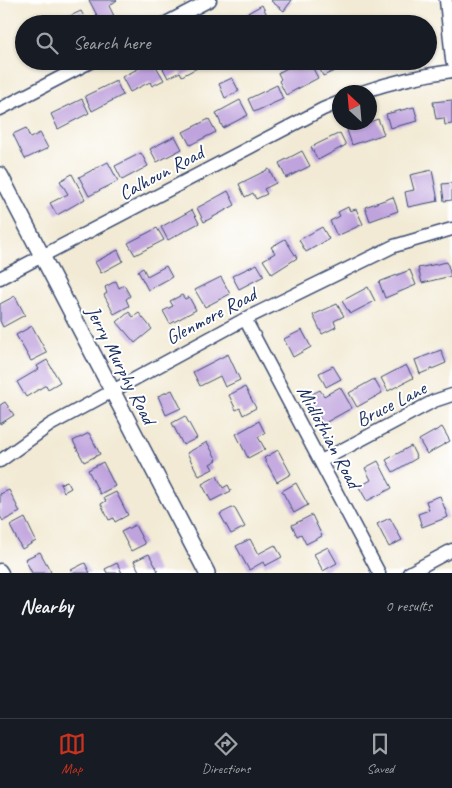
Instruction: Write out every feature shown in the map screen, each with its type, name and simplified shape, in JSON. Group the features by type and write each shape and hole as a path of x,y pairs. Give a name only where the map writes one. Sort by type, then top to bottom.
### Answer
{"street":[{"path":"181,15 210,0"},
{"path":"446,0 452,60"},
{"path":"0,110 75,70"},
{"path":"377,87 424,75 452,71"},
{"name":"Calhoun Road","path":"0,278 332,105"},
{"name":"Jerry Murphy Road","path":"0,175 207,573"},
{"name":"Glenmore Road","path":"0,461 50,424 245,319 394,246 452,229"},
{"name":"Midlothian Road","path":"245,319 379,573"},
{"name":"Bruce Lane","path":"321,461 434,401 452,395"},
{"path":"409,573 452,550"}],"building":[{"path":"89,0 117,0 109,6 114,15 97,15"},
{"path":"272,0 292,0 284,11"},
{"path":"262,5 267,15 244,15"},
{"path":"81,11 83,15 72,15"},
{"path":"136,70 158,70 164,80 152,86 150,82 130,92 122,77"},
{"path":"164,70 193,70 182,76 180,72 168,78"},
{"path":"284,70 314,70 318,78 286,95 279,81 281,79 278,73"},
{"path":"320,70 337,70 323,76"},
{"path":"232,78 239,91 225,98 219,84"},
{"path":"116,81 123,95 92,111 85,96"},
{"path":"277,85 283,99 254,112 248,99"},
{"path":"82,99 89,113 58,129 51,114"},
{"path":"240,100 248,115 223,128 216,113"},
{"path":"452,100 452,124 445,125 444,118 436,119 433,102"},
{"path":"414,107 418,121 390,128 386,114"},
{"path":"209,119 216,132 190,145 183,132"},
{"path":"377,119 384,134 352,145 347,130 377,130"},
{"path":"26,128 30,138 40,133 48,148 25,159 13,134"},
{"path":"340,133 346,145 318,160 311,147"},
{"path":"175,136 182,149 157,162 150,149"},
{"path":"302,151 310,166 286,178 279,163"},
{"path":"141,153 148,166 122,180 115,166"},
{"path":"108,162 118,181 89,196 79,177"},
{"path":"269,169 276,183 264,189 267,194 256,199 253,193 245,197 239,184"},
{"path":"432,170 438,201 408,207 405,192 414,190 410,175"},
{"path":"72,174 85,199 57,215 50,203 68,194 60,181"},
{"path":"452,183 452,200 444,201 442,184"},
{"path":"228,191 235,205 204,222 197,208"},
{"path":"393,197 398,211 370,221 365,207"},
{"path":"348,207 350,211 356,209 363,224 337,236 330,221 340,216 338,212"},
{"path":"192,210 199,223 168,240 161,227"},
{"path":"322,227 329,239 306,252 299,240"},
{"path":"157,228 164,240 135,255 128,243"},
{"path":"285,239 297,258 272,274 263,260 275,253 271,247"},
{"path":"118,250 123,261 101,273 95,262"},
{"path":"447,262 451,276 422,283 418,268"},
{"path":"257,264 264,276 239,289 232,276"},
{"path":"166,266 172,277 148,290 138,271 143,268 147,276"},
{"path":"410,270 416,285 385,298 379,282"},
{"path":"221,277 230,294 205,307 195,290"},
{"path":"116,281 119,288 124,285 130,296 126,299 129,306 114,314 104,295 107,293 105,287"},
{"path":"368,287 375,301 350,314 342,301"},
{"path":"182,295 185,299 189,297 196,310 170,324 163,311 173,306 170,301"},
{"path":"15,296 25,315 3,327 0,321 0,304"},
{"path":"337,304 344,316 334,321 336,327 322,334 313,315"},
{"path":"129,312 133,317 139,313 152,329 135,343 117,322"},
{"path":"32,326 47,353 31,361 16,335"},
{"path":"302,330 311,347 293,357 284,339"},
{"path":"441,350 446,363 420,374 415,360"},
{"path":"228,354 240,380 225,387 220,376 200,386 193,372"},
{"path":"47,360 60,382 48,389 46,385 26,397 17,382 39,369 37,366"},
{"path":"406,365 413,378 388,391 381,378"},
{"path":"333,366 341,379 326,387 319,373"},
{"path":"374,379 382,393 357,407 349,393"},
{"path":"245,387 256,408 243,415 240,408 236,410 229,395"},
{"path":"340,387 352,408 323,424 308,396 320,390 324,396"},
{"path":"172,390 181,408 166,415 158,396"},
{"path":"5,402 14,415 0,424 0,405"},
{"path":"185,416 197,438 183,445 172,423"},
{"path":"259,421 265,433 258,437 265,449 248,458 236,434"},
{"path":"442,427 450,441 427,454 419,440"},
{"path":"89,433 100,454 84,462 73,441"},
{"path":"207,442 217,460 210,464 213,469 199,476 187,453"},
{"path":"411,446 417,458 393,472 386,460"},
{"path":"278,450 291,474 277,482 264,458"},
{"path":"378,461 392,488 367,501 359,487 371,480 365,468"},
{"path":"103,462 115,486 100,494 88,470"},
{"path":"217,476 223,488 228,485 231,491 211,501 202,484"},
{"path":"67,481 71,488 64,492 60,484"},
{"path":"296,483 308,505 294,513 282,491"},
{"path":"9,490 20,512 3,521 0,516 0,494"},
{"path":"116,492 128,515 115,522 114,518 109,520 101,504 106,501 104,498"},
{"path":"440,496 448,517 422,527 418,514 429,510 426,501"},
{"path":"234,507 245,527 231,534 220,514"},
{"path":"312,515 322,536 306,544 301,534 297,536 292,525"},
{"path":"25,518 36,541 22,549 10,526"},
{"path":"390,518 402,540 389,547 377,524"},
{"path":"135,525 145,544 131,551 121,532"},
{"path":"250,539 258,554 275,545 282,557 265,566 263,562 249,570 236,546"},
{"path":"328,547 337,563 323,571 314,554"},
{"path":"40,552 50,573 32,573 25,559"},
{"path":"149,554 158,571 155,573 140,573 134,561"},
{"path":"85,563 90,573 72,573 71,570"},
{"path":"117,563 122,573 107,573 105,569"}]}
